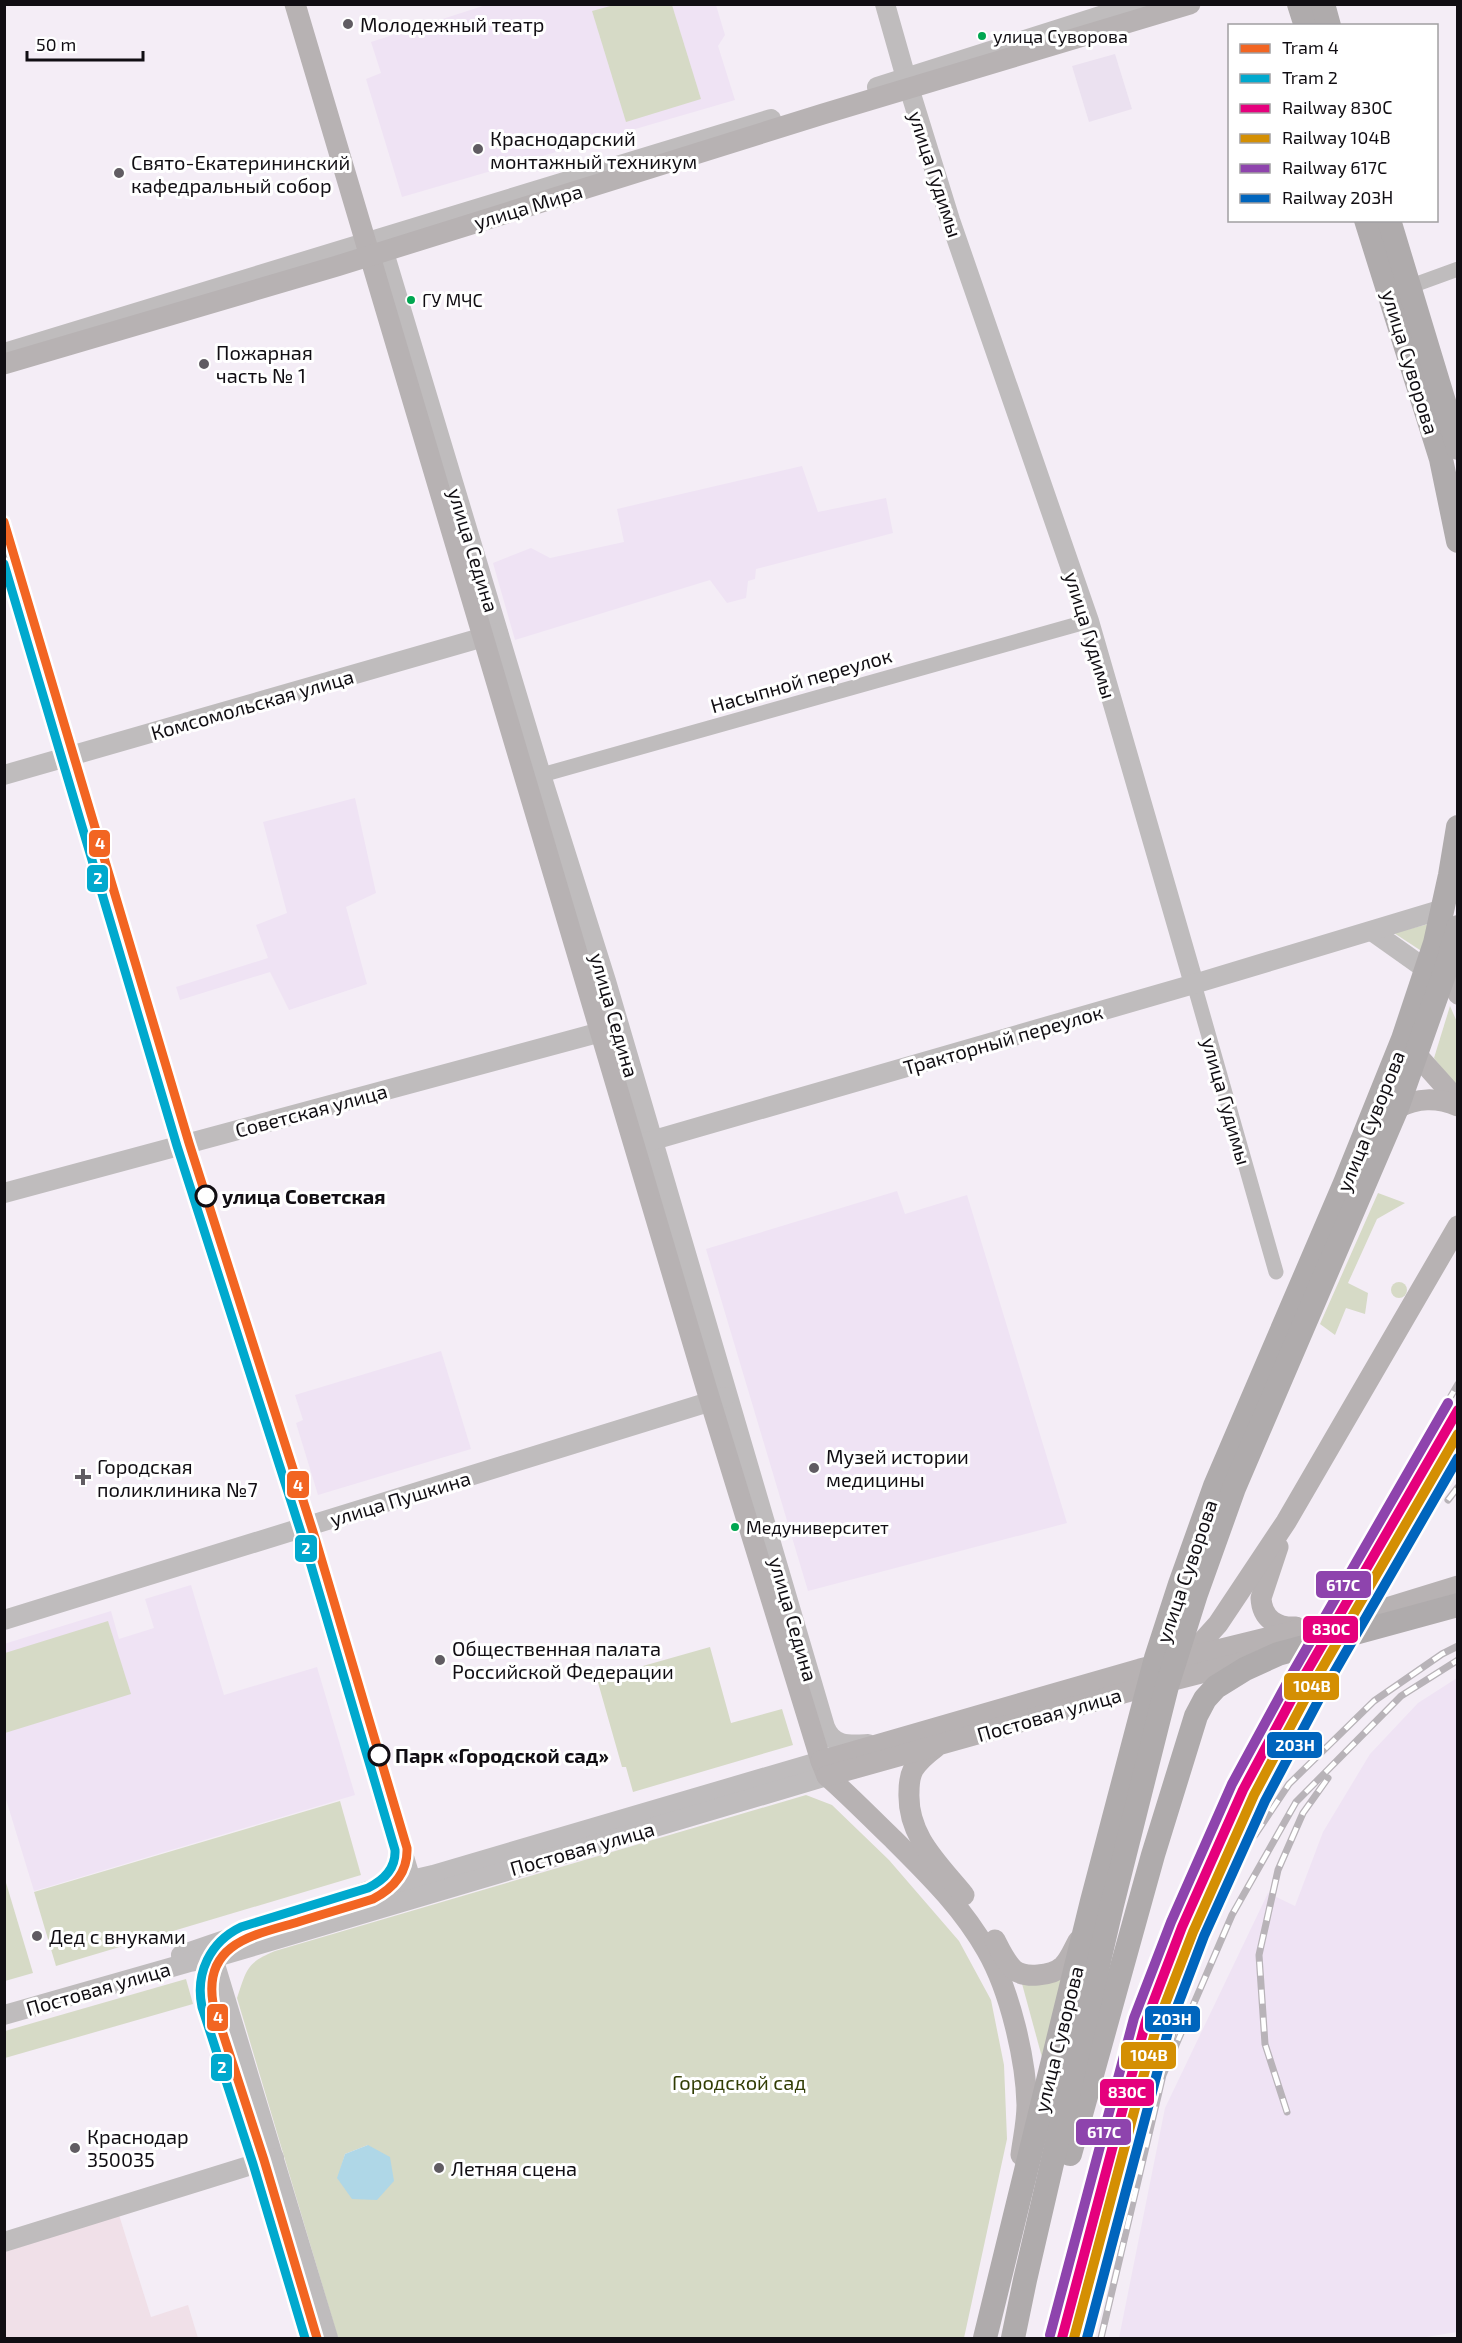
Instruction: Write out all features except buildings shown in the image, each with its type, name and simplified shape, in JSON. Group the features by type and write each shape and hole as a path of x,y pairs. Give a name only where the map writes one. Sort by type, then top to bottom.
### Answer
{"main road":[{"name":"улица Седина","path":"295,4 374,247 610,1029 719,1399 824,1769"},
{"name":"улица Мира","path":"4,364 374,247 907,84 1190,4"},
{"path":"1299,4 1305,24"},
{"path":"1323,4 1328,24"},
{"name":"улица Суворова","path":"1367,222 1399,290 1458,448"},
{"name":"улица Суворова","path":"1389,222 1399,290 1441,459 1458,541"},
{"name":"улица Суворова","path":"1014,2338 1102,1903 1172,1671 1210,1555 1410,1047 1437,968 1453,916 1458,827"},
{"path":"1437,968 1458,994"},
{"path":"1410,1047 1458,1101"},
{"name":"улица Суворова","path":"1354,1187 1397,1108 1410,1047"},
{"path":"1397,1108 1413,1101 1428,1099 1443,1100 1458,1106"},
{"path":"1190,1656 1208,1638 1286,1522 1458,1226"},
{"path":"1286,1522 1261,1598 1268,1618 1278,1626 1315,1625 1380,1610 1458,1586"},
{"name":"улица Суворова","path":"1019,2338 1150,1867 1196,1716 1204,1699 1216,1687 1245,1669 1278,1654 1458,1605"},
{"name":"Постовая улица","path":"824,1769 886,1743 1107,1678 1315,1625"},
{"name":"Постовая улица","path":"824,1769 938,1745 1160,1683 1278,1654"},
{"path":"938,1745 912,1771 909,1796 911,1821 916,1834 969,1900 1014,1970 1022,1974 1033,1974 1058,1970 1067,1962 1086,1925"},
{"path":"824,1769 954,1902 989,1953 1004,1990 1016,2031 1027,2107 1012,2224"},
{"name":"улица Суворова","path":"985,2338 1086,1925 1102,1903"}],"street":[{"name":"улица Гудимы","path":"885,4 907,84 950,220 1089,621 1276,1272"},
{"name":"улица Мира","path":"907,84 1138,4"},
{"name":"улица Мира","path":"4,353 374,247"},
{"path":"1399,290 1458,269"},
{"path":"4,534 185,1144 307,1526 416,1887"},
{"name":"Насыпной переулок","path":"533,777 1089,621"},
{"name":"Комсомольская улица","path":"4,775 491,634"},
{"name":"Тракторный переулок","path":"644,1143 1372,931 1453,916"},
{"path":"1372,931 1437,968"},
{"name":"Советская улица","path":"4,1193 610,1029"},
{"name":"улица Пушкина","path":"4,1620 719,1399"},
{"name":"улица Седина","path":"719,1399 828,1734 835,1742 844,1745 886,1743"},
{"name":"Постовая улица","path":"4,2015 190,1962 213,1958 416,1887 824,1769"},
{"name":"Постовая улица","path":"4,2006 187,1953 377,1888 416,1887"},
{"path":"213,1958 328,2338"},
{"path":"4,2242 274,2158"}],"shaded area":[{"name":"Краснодарский монтажный техникум","path":"486,5 716,5 725,35 718,46 735,100 402,197 366,79 381,73 371,42"},
{"path":"1115,54 1132,109 1089,122 1072,66"},
{"path":"802,466 818,512 886,498 893,533 756,569 755,579 748,581 746,598 727,603 710,580 515,640 493,563 531,548 550,558 624,542 617,509"},
{"path":"355,798 376,893 346,907 367,984 289,1010 270,972 180,1000 176,987 268,958 256,925 287,913 263,822"},
{"path":"897,1191 905,1214 967,1195 1067,1523 808,1591 706,1249"},
{"path":"441,1351 471,1449 318,1495 296,1423 303,1420 295,1395"},
{"path":"191,1585 224,1695 317,1667 355,1795 34,1891 5,1796 4,1644 111,1611 119,1639 154,1628 145,1599"},
{"path":"1457,1678 1457,2332 1420,2338 1119,2338 1165,2108 1268,1893 1295,1906 1323,1832 1370,1754 1418,1703"},
{"path":"119,2215 151,2317 188,2305 198,2338 5,2338 4,2252"}],"green space":[{"path":"614,5 672,5 701,99 626,122 592,11"},
{"path":"1432,923 1426,954 1394,933"},
{"path":"1450,1006 1457,1022 1457,1087 1434,1058"},
{"path":"1378,1193 1405,1203 1377,1219 1348,1283 1368,1293 1365,1314 1346,1308 1335,1335 1320,1324"},
{"path":"1396,1282 1402,1282 1407,1290 1405,1296 1396,1298 1391,1293 1391,1287"},
{"path":"108,1621 131,1694 5,1733 5,1653"},
{"path":"710,1647 731,1723 782,1709 793,1745 633,1792 626,1767 622,1767 597,1679"},
{"name":"Городской сад","path":"806,1795 832,1805 889,1860 959,1941 991,2000 1004,2065 1007,2139 964,2338 338,2338 237,1998 243,1980 253,1963 275,1951","holes":["368,2145 338,2178 345,2154"]},
{"path":"340,1801 361,1875 56,1966 34,1892"},
{"path":"4,1876 33,1973 5,1981 4,1981"},
{"path":"1064,1974 1043,2061 1021,1980"},
{"path":"186,1979 193,2004 5,2058 5,2031"}],"water":[{"path":"368,2145 390,2157 394,2181 377,2200 352,2199 337,2178 345,2154"}],"railway":[{"path":"1240,1769 1284,1682 1458,1384"},
{"path":"1448,1500 1458,1487"},
{"path":"1171,2042 1187,1973 1269,1788 1388,1579"},
{"path":"1255,1835 1289,1784 1374,1701 1442,1654 1458,1646"},
{"path":"1101,2338 1163,2075 1232,1915 1296,1802 1401,1696 1458,1660"},
{"path":"1294,1730 1311,1688"},
{"path":"1287,2112 1265,2044 1259,1955 1278,1870 1303,1813 1328,1778"},
{"path":"1087,2338 1152,2075 1168,2029"}],"tram line":[{"name":"4","path":"4,522 189,1143 316,1541 407,1848 407,1857 402,1872 381,1895 265,1932 235,1945 224,1954 216,1967 212,1983 213,2003 264,2160 317,2338"},
{"name":"2","path":"4,564 177,1146 305,1545 395,1850 388,1873 368,1888 241,1927 230,1933 213,1950 203,1971 200,1994 202,2007 253,2164 305,2338"}],"rail line":[{"name":"617C","path":"1050,2335 1134,2018 1171,1922 1232,1784 1293,1672 1448,1403"},
{"name":"830С","path":"1062,2338 1146,2021 1182,1927 1243,1790 1303,1678 1458,1410"},
{"name":"104В","path":"1074,2338 1157,2025 1193,1932 1254,1795 1313,1684 1458,1434"},
{"name":"203Н","path":"1087,2338 1169,2028 1204,1936 1265,1801 1324,1690 1458,1458"}],"place":[{"name":"Молодежный театр","path":"348,24"},
{"name":"улица Суворова","path":"982,36"},
{"name":"Краснодарский монтажный техникум","path":"478,149"},
{"name":"Свято-Екатерининский кафедральный собор","path":"119,173"},
{"name":"ГУ МЧС","path":"411,300"},
{"name":"Пожарная часть № 1","path":"204,364"},
{"name":"улица Советская","path":"206,1196"},
{"name":"Музей истории медицины","path":"814,1468"},
{"name":"Городская поликлиника №7","path":"83,1477"},
{"name":"Медуниверситет","path":"735,1527"},
{"name":"Общественная палата Российской Федерации","path":"440,1660"},
{"name":"Парк «Городской сад»","path":"379,1755"},
{"name":"Дед с внуками","path":"37,1936"},
{"name":"Краснодар 350035","path":"75,2148"},
{"name":"Летняя сцена","path":"439,2168"}]}
